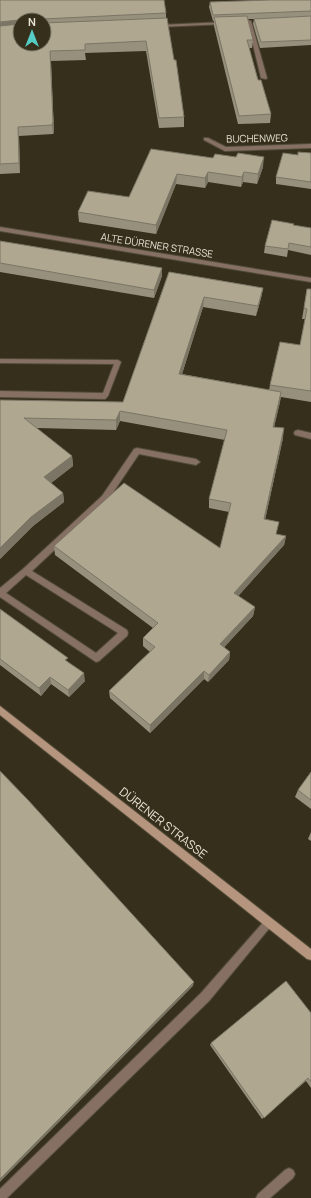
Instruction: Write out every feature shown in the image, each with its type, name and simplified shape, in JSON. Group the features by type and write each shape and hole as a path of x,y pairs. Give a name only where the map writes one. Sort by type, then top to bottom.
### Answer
{"main road":[{"name":"DÜRENER STRASSE","path":"0,710 311,955"}],"street":[{"path":"249,21 264,78"},
{"path":"242,22 257,21"},
{"path":"155,26 234,22"},
{"name":"BUCHENWEG","path":"206,139 225,149 311,146"},
{"name":"ALTE DÜRENER STRASSE","path":"0,229 311,280"},
{"path":"0,361 118,362 105,396 0,394"},
{"path":"298,434 311,436"},
{"path":"26,571 124,633 96,658 0,593 105,498 136,451 196,462"},
{"path":"0,1197 205,997 269,922"},
{"path":"262,1198 289,1174"}],"building":[{"path":"0,0 164,0 166,13 52,19 52,12 12,12 12,21 0,22"},
{"path":"311,0 311,11 213,15 210,2"},
{"path":"247,16 253,40 247,40 258,80 261,80 271,114 239,116 214,17"},
{"path":"311,16 311,40 261,42 254,19"},
{"path":"167,18 174,60 176,60 184,117 159,118 146,41 85,44 85,50 52,51 52,23"},
{"path":"12,25 12,52 50,52 53,122 52,125 18,127 19,163 0,164 0,26"},
{"path":"151,149 213,158 215,154 236,157 238,153 264,157 258,174 244,172 242,177 208,172 205,178 177,174 156,225 78,212 88,191 129,197"},
{"path":"298,152 311,153 311,182 276,177 283,153 298,155"},
{"path":"272,220 311,228 311,247 289,243 288,249 265,246"},
{"path":"0,241 162,268 154,290 0,263"},
{"path":"169,272 263,288 258,306 204,297 179,374 281,392 273,427 284,428 264,519 279,522 276,534 286,536 234,593 255,607 220,644 230,652 209,675 204,671 150,725 109,691 155,647 143,638 158,623 54,546 124,483 220,548 231,503 209,499 227,430 120,411 116,420 24,418 72,456 44,477 63,493 31,517 0,548 0,400 123,402"},
{"path":"307,289 311,289 311,391 270,385 280,342 300,345 307,309 304,308"},
{"path":"0,609 68,658 65,660 84,673 68,690 50,677 39,688 0,659"},
{"path":"0,771 194,982 0,1179"},
{"path":"311,772 311,800 298,790"},
{"path":"286,981 311,1013 311,1082 308,1078 264,1118 211,1043"}]}
